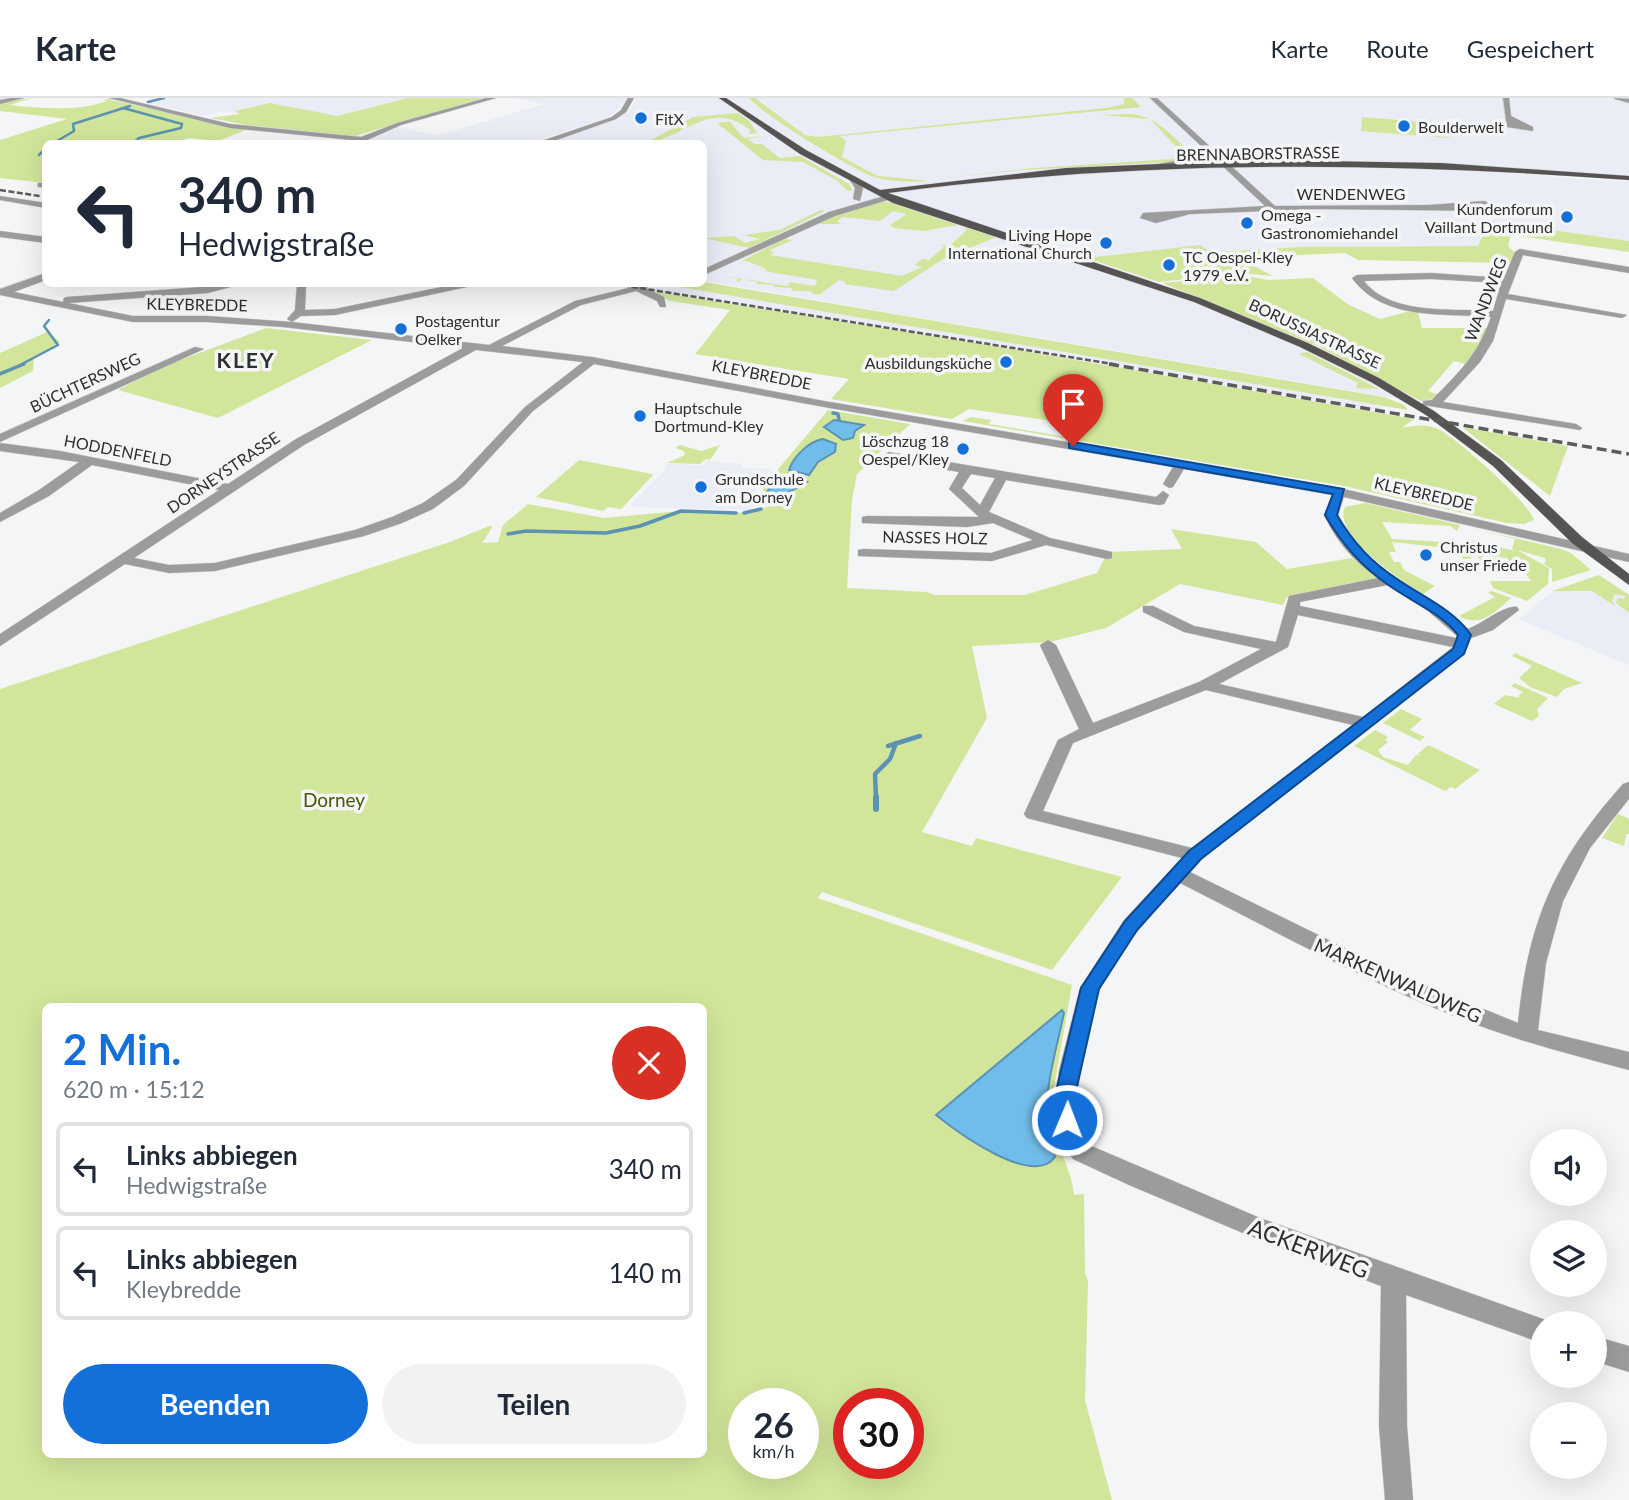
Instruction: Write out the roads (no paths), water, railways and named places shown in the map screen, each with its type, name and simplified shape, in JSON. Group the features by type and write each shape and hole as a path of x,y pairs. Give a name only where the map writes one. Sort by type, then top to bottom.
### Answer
{"main road":[{"name":"BORUSSIASTRASSE","path":"722,98 783,139 889,194 943,216 1226,311 1341,362 1416,404 1505,470 1587,549 1629,581"},
{"name":"BORUSSIASTRASSE","path":"736,98 854,176"},
{"name":"BRENNABORSTRASSE","path":"889,194 1005,175 1156,165 1477,168 1629,180"},
{"name":"BRENNABORSTRASSE","path":"941,186 1215,165"},
{"path":"854,176 941,186"},
{"path":"923,202 941,186"},
{"name":"BORUSSIASTRASSE","path":"889,194 923,202 943,216"}],"street":[{"path":"0,102 21,98"},
{"path":"112,98 230,126 360,139 399,124 493,98"},
{"path":"548,140 614,118 624,111 631,98"},
{"name":"WENDENWEG","path":"1153,98 1272,208"},
{"path":"1506,98 1508,117"},
{"path":"1617,98 1629,101"},
{"path":"1147,108 1168,111"},
{"name":"WENDENWEG","path":"1164,121 1215,165 1257,195"},
{"name":"BRENNABORSTRASSE","path":"1156,165 1193,160 1198,149"},
{"path":"854,176 859,188 857,199"},
{"path":"832,214 857,199 889,194"},
{"path":"707,271 832,214 889,194"},
{"path":"0,198 42,205"},
{"name":"WENDENWEG","path":"1189,211 1272,208 1497,208 1484,203 1429,207"},
{"path":"0,234 42,239"},
{"name":"WANDWEG","path":"1435,404 1478,357 1498,314 1507,281 1520,252 1629,270"},
{"path":"1498,314 1410,310 1372,292 1357,278 1431,276 1507,281"},
{"path":"1,293 42,278"},
{"path":"57,303 223,287"},
{"path":"299,313 301,287"},
{"path":"283,324 299,313 335,312 453,287"},
{"path":"491,348 578,303 640,287 664,302 663,305"},
{"name":"KLEYBREDDE","path":"1,293 133,319 206,319 283,324 592,360 824,404 1339,492 1587,549"},
{"path":"1503,296 1622,314"},
{"name":"DORNEYSTRASSE","path":"4,635 123,561 229,488 321,430 475,346"},
{"name":"BÜCHTERSWEG","path":"166,349 184,355"},
{"name":"BÜCHTERSWEG","path":"0,438 200,349"},
{"path":"123,561 169,569 215,567 359,533 397,520 428,506 460,483 529,409 592,360"},
{"path":"1416,404 1435,404 1576,428"},
{"name":"HODDENFELD","path":"0,447 229,488"},
{"path":"889,456 1158,501 1181,464"},
{"path":"0,518 44,493 89,461"},
{"name":"NASSES HOLZ","path":"967,470 955,489 989,515 1046,541 1107,555"},
{"name":"NASSES HOLZ","path":"989,515 1003,475"},
{"path":"1177,873 1195,855 1459,651 1463,640 1454,621 1389,580 1346,541 1331,515 1339,492"},
{"name":"NASSES HOLZ","path":"867,520 967,523 989,515"},
{"name":"KLEYBREDDE","path":"1510,530 1544,528 1553,517"},
{"name":"NASSES HOLZ","path":"863,553 992,557 1046,541"},
{"path":"1587,549 1629,558"},
{"path":"1195,855 1033,814 1066,740 1205,685 1283,644 1294,599 1389,580"},
{"path":"1148,609 1189,629 1276,648"},
{"path":"1292,609 1463,640 1512,610"},
{"path":"1048,645 1088,730"},
{"path":"1205,685 1366,723"},
{"path":"1527,1034 1531,980 1550,907 1575,852 1629,788"},
{"name":"MARKENWALDWEG","path":"1177,873 1327,949 1466,1011 1527,1034 1629,1061"},
{"name":"ACKERWEG","path":"1177,873 1131,925 1090,988 1066,1091 1069,1132 1081,1152 1224,1216 1394,1281 1530,1327"},
{"path":"1394,1281 1393,1413 1399,1500"},
{"path":"1607,1353 1629,1359"}],"water":[{"path":"834,420 864,425 855,431 853,438 843,440 824,427"},
{"path":"823,439 836,444 835,452 818,462 809,475 789,470 802,450"},
{"path":"781,476 795,477 807,482 768,504 764,503 765,494"},
{"path":"1062,1010 1064,1013 1047,1102 1047,1120 1055,1157 1044,1165 1030,1166 1013,1162 977,1144 936,1115"}],"waterway":[{"path":"148,102 164,98"},
{"path":"123,108 130,106"},
{"path":"59,140 74,131 73,124 123,108"},
{"path":"123,108 182,124 181,128 137,140"},
{"path":"39,155 42,152"},
{"path":"20,365 58,345 44,326 49,320"},
{"path":"0,374 24,364"},
{"path":"833,413 838,414 839,420"},
{"path":"744,513 761,509"},
{"path":"508,534 526,531 606,533 640,526 681,511 736,513"},
{"path":"896,744 920,736"},
{"path":"876,798 875,774 890,759 896,744"},
{"path":"888,746 896,744"},
{"path":"876,798 876,809"}],"railway":[{"path":"0,190 42,196"},
{"path":"634,287 1119,365"},
{"path":"1109,364 1629,454"}],"place":[{"name":"FitX","path":"641,118"},
{"name":"Boulderwelt","path":"1404,126"},
{"name":"Kundenforum Vaillant Dortmund","path":"1567,217"},
{"name":"Omega - Gastronomiehandel","path":"1247,223"},
{"name":"Living Hope International Church","path":"1106,243"},
{"name":"TC Oespel-Kley 1979 e.V.","path":"1169,265"},
{"name":"Postagentur Oelker","path":"401,329"},
{"name":"Ausbildungsküche","path":"1006,362"},
{"name":"Hauptschule Dortmund-Kley","path":"640,416"},
{"name":"Löschzug 18 Oespel/Kley","path":"963,449"},
{"name":"Grundschule am Dorney","path":"701,487"},
{"name":"Christus unser Friede","path":"1426,555"}],"district":[{"name":"KLEY","path":"246,359"}],"park label":[{"name":"Dorney","path":"334,799"}]}
